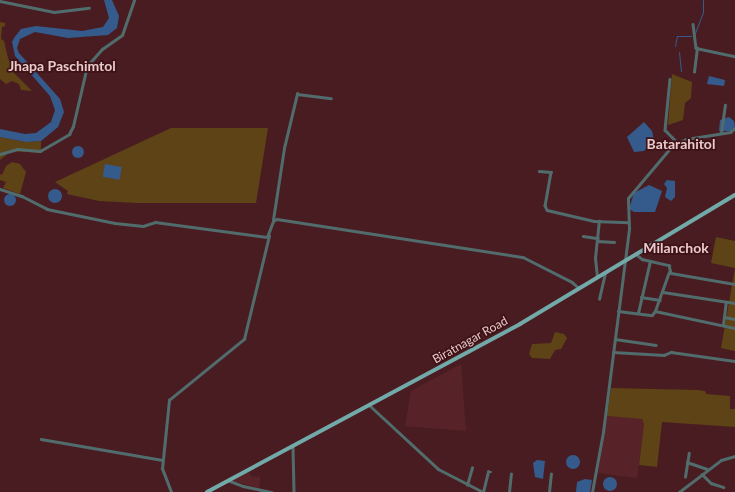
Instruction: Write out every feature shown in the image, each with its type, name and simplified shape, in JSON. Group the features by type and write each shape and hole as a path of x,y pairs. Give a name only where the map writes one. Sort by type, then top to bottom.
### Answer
{"main road":[{"name":"Biratnagar Road","path":"207,492 370,406 580,289 735,195"}],"street":[{"path":"0,154 17,149 40,151 69,134 73,126 87,66 102,49 122,35 134,0"},
{"path":"0,1 54,12 89,8"},
{"path":"693,24 693,39 697,48 694,72"},
{"path":"697,48 735,56"},
{"path":"670,79 666,130 678,143"},
{"path":"171,492 164,475 162,460 169,400 246,335 269,236 284,148 297,94 331,98"},
{"path":"721,133 725,105"},
{"path":"592,492 618,311 630,195 654,171 668,150 678,143 697,136 721,133 735,128"},
{"path":"539,171 551,172 545,205 547,210 599,221 628,222"},
{"path":"0,189 22,196 47,209 115,223 143,226 155,222 269,236"},
{"path":"272,221 277,219 523,257 572,282 580,289"},
{"path":"597,278 599,221"},
{"path":"583,236 614,242"},
{"path":"618,311 652,315 663,292 669,272 669,266 650,261 636,254"},
{"path":"638,313 650,261"},
{"path":"669,272 735,284"},
{"path":"599,299 605,273"},
{"path":"663,292 735,304"},
{"path":"642,297 660,300"},
{"path":"723,326 726,302"},
{"path":"655,311 735,328"},
{"path":"724,317 735,319"},
{"path":"614,339 656,345"},
{"path":"612,352 664,355 671,352 735,361"},
{"path":"370,406 438,469 467,485 483,492 488,472 491,472"},
{"path":"41,439 162,460"},
{"path":"293,447 294,492"},
{"path":"685,477 689,453"},
{"path":"679,492 707,469 723,459 735,456"},
{"path":"687,462 707,469"},
{"path":"467,485 472,468"},
{"path":"702,473 711,483 723,487"},
{"path":"509,492 512,474"},
{"path":"548,492 551,474"},
{"path":"229,480 243,486 271,492"}],"shaded area":[{"path":"0,22 5,23 5,26 2,27 1,39 4,41 8,58 15,74 32,91 21,90 19,84 12,81 6,84 0,79"},
{"path":"672,74 692,82 691,98 685,103 683,120 668,125"},
{"path":"171,128 268,128 256,203 137,203 99,201 67,194 68,191 55,182"},
{"path":"0,137 26,142 41,141 41,153 11,151 0,160"},
{"path":"12,162 20,164 26,172 20,194 3,188 6,182 0,180 0,174 2,175 6,166"},
{"path":"716,237 735,241 735,268 711,263"},
{"path":"735,268 735,351 721,348"},
{"path":"555,332 564,334 567,338 561,349 555,350 550,359 532,358 529,354 532,344 551,343"},
{"path":"461,364 466,431 405,426 411,391"},
{"path":"611,388 697,390 705,391 706,394 730,396 730,409 735,409 735,427 662,422 657,467 639,465 644,424 642,419 607,416"},
{"path":"607,416 642,419 644,424 637,478 598,473"},
{"path":"249,472 251,476 260,477 259,489 232,480"}],"water":[{"path":"104,0 112,0 119,16 117,28 108,35 68,38 35,32 20,39 17,48 19,53 60,99 64,112 58,127 41,141 26,142 0,137 0,129 25,134 36,133 51,122 55,110 50,96 15,56 12,42 14,38 21,29 36,26 82,31 103,27 109,18"},
{"path":"709,76 725,80 724,86 707,84"},
{"path":"729,117 734,121 735,127 731,131 719,131 720,120"},
{"path":"644,122 652,131 654,140 644,151 634,152 627,137"},
{"path":"76,146 80,146 84,152 80,158 76,158 72,154 72,150"},
{"path":"105,164 122,167 119,180 103,177"},
{"path":"667,180 675,181 675,197 671,201 665,197 667,188 664,184"},
{"path":"649,185 662,191 655,212 634,212 629,209 634,193"},
{"path":"55,189 60,191 62,196 60,201 55,203 50,201 48,196 50,191"},
{"path":"12,194 15,195 15,205 8,206 5,205 4,198 5,195"},
{"path":"573,455 578,457 580,462 578,467 573,469 568,467 566,462 568,457"},
{"path":"537,460 545,461 543,479 535,477 533,463"},
{"path":"610,477 615,479 617,484 615,489 610,491 605,489 603,484 605,479"},
{"path":"585,479 592,480 590,492 576,492 577,482"}],"waterway":[{"path":"695,33 703,12 703,0"},
{"path":"675,46 677,36 691,36"},
{"path":"679,52 681,71"}],"district":[{"name":"Jhapa Paschimtol","path":"62,66"},
{"name":"Batarahitol","path":"681,144"},
{"name":"Milanchok","path":"676,248"}]}
